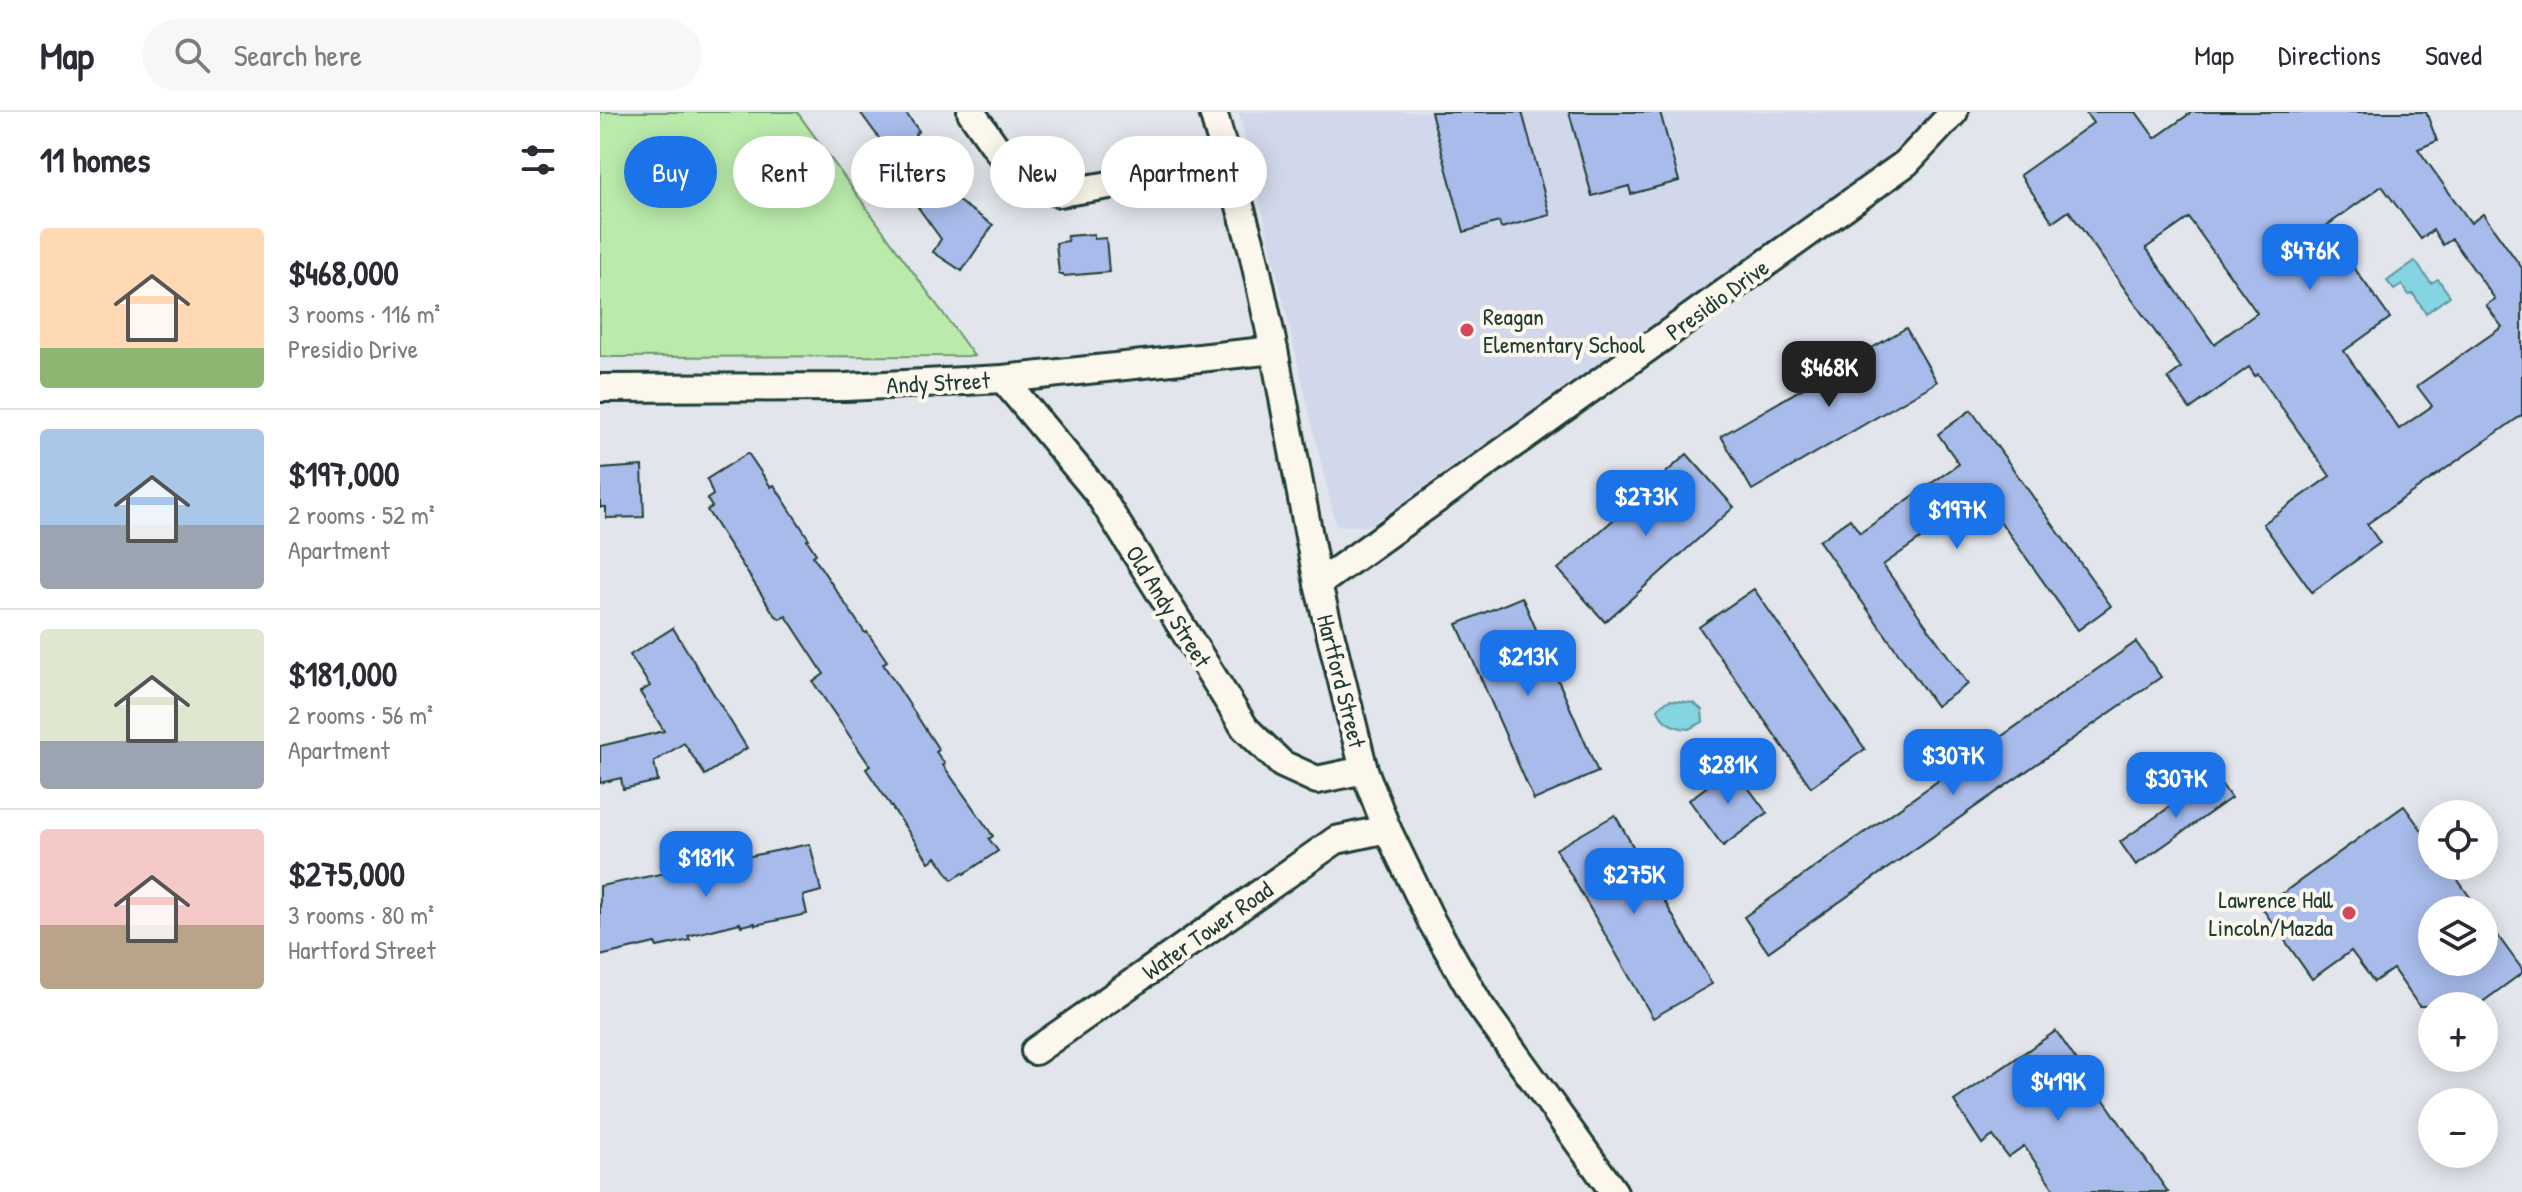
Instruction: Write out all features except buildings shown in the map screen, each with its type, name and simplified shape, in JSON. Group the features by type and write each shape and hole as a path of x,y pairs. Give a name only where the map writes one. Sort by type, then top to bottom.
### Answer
{"street":[{"path":"971,112 1014,173 1034,186 1060,193 1101,186"},
{"name":"Hartford Street","path":"1213,112 1220,136"},
{"name":"Presidio Drive","path":"1318,584 1906,163 1952,114"},
{"name":"Hartford Street","path":"1240,208 1274,350 1318,584 1364,770 1387,829 1432,922 1479,1004 1614,1192"},
{"name":"Andy Street","path":"600,388 846,387 1003,379 1274,350"},
{"name":"Old Andy Street","path":"1003,379 1098,493 1245,728 1282,764 1317,780 1364,770"},
{"name":"Water Tower Road","path":"1035,1051 1336,840 1387,829"}],"shaded area":[{"name":"Reagan Elementary School","path":"1239,112 1932,112 1925,123 1876,166 1369,526 1336,526 1261,208 1267,208 1267,136 1245,136"}],"green space":[{"path":"600,112 797,112 814,136 733,136 733,208 835,208 835,164 851,186 851,208 867,208 974,356 600,357"}],"water":[{"path":"2415,261 2431,283 2438,279 2450,296 2426,313 2413,294 2409,295 2402,285 2394,290 2387,281"},
{"path":"1670,700 1694,703 1702,710 1703,722 1689,729 1670,724 1658,709"}],"place":[{"name":"Reagan Elementary School","path":"1467,330"},
{"name":"Lawrence Hall Lincoln/Mazda","path":"2349,913"}]}
